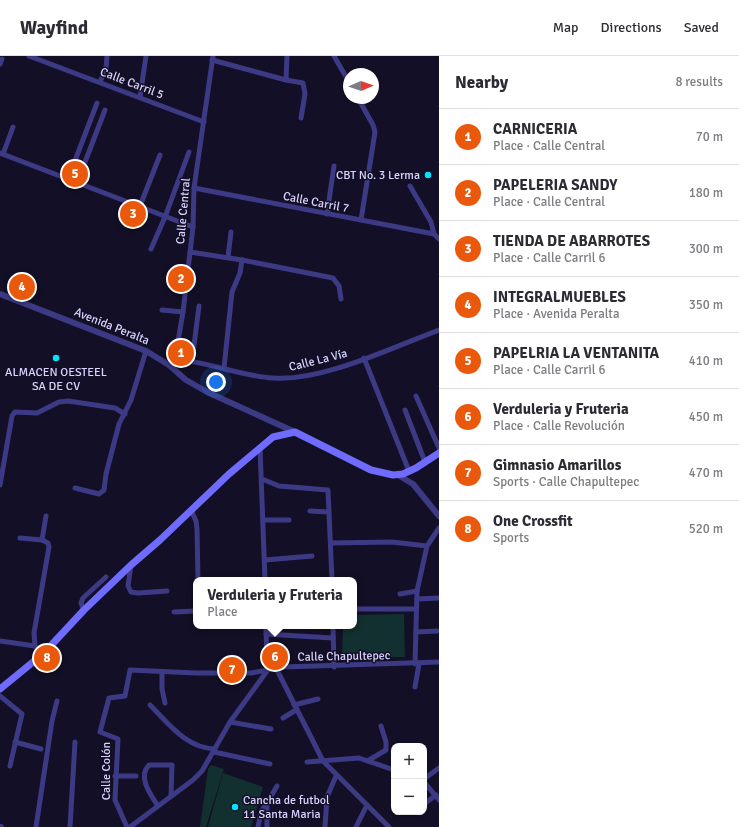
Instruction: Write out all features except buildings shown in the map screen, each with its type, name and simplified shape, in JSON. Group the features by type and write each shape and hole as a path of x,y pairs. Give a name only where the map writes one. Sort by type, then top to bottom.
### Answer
{"main road":[{"path":"0,690 44,653 84,610 131,565 260,448 276,436 295,432 371,470 379,473 398,475 409,471 439,453"}],"street":[{"name":"Calle Carril 5","path":"29,56 204,122"},
{"path":"100,82 106,68 107,56"},
{"path":"140,97 146,56"},
{"path":"286,80 287,56"},
{"path":"334,56 343,72"},
{"path":"212,58 286,80 300,82 304,85 305,94 301,118"},
{"name":"Calle Central","path":"175,359 183,312 194,227 194,188 212,58"},
{"path":"68,179 97,103"},
{"path":"361,104 373,125 375,132 361,220"},
{"path":"77,183 105,110"},
{"path":"13,128 1,153 194,227"},
{"path":"150,249 165,217 189,152"},
{"path":"140,206 160,155"},
{"path":"327,214 334,166"},
{"path":"410,186 430,221 434,234 439,239"},
{"name":"Calle Carril 7","path":"194,188 434,234"},
{"path":"228,257 231,232"},
{"path":"190,252 228,257 333,278 339,286 341,299"},
{"path":"224,368 232,292 240,273 242,260"},
{"name":"Avenida Peralta","path":"0,294 146,351 169,365 186,380 207,392 295,432"},
{"path":"192,361 199,306"},
{"path":"162,310 183,312"},
{"name":"Calle La Vía","path":"175,359 192,361 257,376 286,378 314,374 364,358 439,330"},
{"path":"75,488 99,494 104,490 106,474 119,424 131,400 146,351"},
{"path":"364,358 409,471"},
{"path":"169,365 175,359"},
{"path":"416,396 439,448"},
{"path":"0,485 12,416 16,411 37,413 59,402 68,401 115,408 125,414"},
{"path":"405,410 425,462"},
{"path":"260,448 264,520 265,577"},
{"path":"398,475 413,484 439,516"},
{"path":"262,479 279,486 328,490 332,577"},
{"path":"191,510 198,529 198,577"},
{"path":"310,511 329,512"},
{"path":"42,540 46,516"},
{"path":"264,520 289,520"},
{"path":"415,687 417,664 417,591 427,546 439,528"},
{"path":"20,538 42,540 48,543 49,547 34,632 35,646"},
{"path":"331,543 392,542 427,546"},
{"path":"265,560 312,556"},
{"path":"131,565 128,586 130,592 138,593 166,591"},
{"path":"84,610 81,604 83,598 106,577"},
{"path":"400,594 417,591"},
{"path":"417,599 439,598"},
{"path":"357,609 416,609"},
{"path":"174,612 193,611"},
{"path":"130,827 202,771 230,722 267,671 266,629"},
{"path":"333,629 334,667"},
{"path":"416,632 437,631"},
{"path":"266,634 333,638"},
{"path":"0,642 35,646 44,653"},
{"name":"Calle Chapultepec","path":"130,670 196,673 267,671 276,668 439,662"},
{"path":"276,668 322,760 336,776 389,827"},
{"name":"Calle Colón","path":"126,827 115,800 118,739 100,732 109,698 125,696 130,670"},
{"path":"162,672 162,689 165,703"},
{"path":"0,696 22,714 10,766"},
{"path":"283,718 295,708 318,699"},
{"path":"36,827 56,701"},
{"path":"150,706 188,742 197,746 270,764"},
{"path":"230,722 271,730"},
{"path":"369,760 386,750 386,742 381,726"},
{"path":"15,742 41,749"},
{"path":"70,827 74,742"},
{"path":"307,762 359,758 369,760 391,769"},
{"path":"158,806 148,791 145,782 145,771 149,765 172,765 171,796"},
{"path":"426,779 439,768"},
{"path":"115,776 136,776"},
{"path":"325,827 327,797 336,776"},
{"path":"427,785 437,798 427,803"},
{"path":"258,827 261,812 277,786"},
{"path":"267,803 268,827"},
{"path":"356,827 367,806"}],"green space":[{"path":"404,614 405,657 342,658 343,629 357,629 357,615"},
{"path":"211,765 224,769 206,827 200,827 208,769"},
{"name":"Cancha de futbol 11 Santa Maria","path":"223,773 263,787 251,827 208,827"}],"place":[{"name":"PAPELRIA LA VENTANITA","path":"75,174"},
{"name":"CBT No. 3 Lerma","path":"428,175"},
{"name":"TIENDA DE ABARROTES","path":"133,214"},
{"name":"PAPELERIA SANDY","path":"181,279"},
{"name":"INTEGRALMUEBLES","path":"22,287"},
{"name":"CARNICERIA","path":"181,353"},
{"name":"ALMACEN OESTEEL SA DE CV","path":"56,358"},
{"name":"Verduleria y Fruteria","path":"275,657"},
{"name":"One Crossfit","path":"47,658"},
{"name":"Gimnasio Amarillos","path":"232,670"},
{"name":"Cancha de futbol 11 Santa Maria","path":"235,807"}]}
